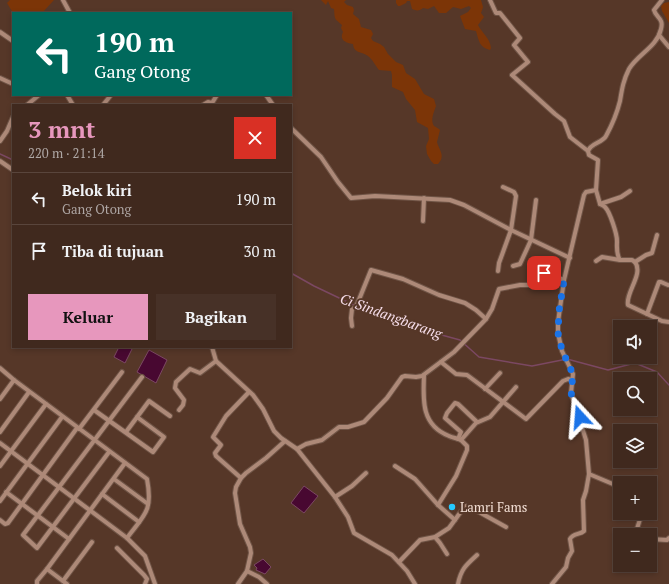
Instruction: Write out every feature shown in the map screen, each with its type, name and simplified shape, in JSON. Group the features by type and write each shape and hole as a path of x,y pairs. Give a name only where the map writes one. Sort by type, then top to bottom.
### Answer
{"street":[{"path":"63,0 69,12"},
{"path":"490,0 496,14 500,13 520,38 514,45 528,62 512,75 564,121 570,137 588,150 588,154 598,159 596,190 600,204 607,209 615,229 618,257 620,260"},
{"path":"588,150 606,136 618,107 626,74 658,36 662,25 661,20 654,10 662,0"},
{"path":"0,32 12,40"},
{"path":"658,36 669,47"},
{"path":"0,78 12,84"},
{"path":"28,104 37,96"},
{"path":"104,104 110,96"},
{"path":"204,104 208,102 212,103 216,96"},
{"path":"0,141 7,131 12,119"},
{"path":"292,129 321,157 351,198 375,196 444,199 457,202 570,258"},
{"path":"0,161 12,169"},
{"path":"498,271 499,263 511,230 516,196 514,192 503,187"},
{"path":"552,584 566,567 568,558 572,551 570,539 584,531 583,500 589,474 586,440 571,393 573,374 567,364 562,350 558,333 558,322 564,280 584,195 586,192 596,190"},
{"path":"600,204 621,197 630,191"},
{"path":"423,221 424,198"},
{"path":"513,266 519,264 531,240 536,200"},
{"path":"635,262 652,253 657,235"},
{"path":"596,261 602,257 632,260 635,262 638,265 636,281 627,301 628,304 662,321 669,322"},
{"path":"352,326 352,309 356,307 371,270 403,279 464,303 476,310 486,319"},
{"path":"296,449 306,444 322,440 339,427 348,427 362,423 387,398 402,377 419,377 441,362 462,344 486,319 494,306 498,291 502,288 510,288 520,285 534,285 544,273 564,280"},
{"path":"647,314 659,282 668,285"},
{"path":"212,348 216,361 250,392 274,430 296,449 335,497 348,517 354,533 388,552 407,571 415,584"},
{"path":"179,410 183,405 184,400 175,388 176,382 190,369 200,373 216,361"},
{"path":"441,362 456,374 467,375 526,419 528,419 563,381 568,379 572,380"},
{"path":"0,368 29,392 147,479 150,494 146,514 127,538"},
{"path":"0,520 5,524 8,523 42,475 122,372"},
{"path":"485,389 500,373"},
{"path":"424,375 423,402 427,416 436,428 451,437 459,439 466,446 467,450 456,476 438,504"},
{"path":"109,452 37,548 23,536 142,377"},
{"path":"0,399 14,380"},
{"path":"459,439 477,422 488,418 516,386"},
{"path":"0,432 29,392"},
{"path":"241,478 216,456 215,453 221,445 213,437 226,416 250,392"},
{"path":"126,432 149,400 170,416"},
{"path":"459,439 461,432 445,418 455,403 458,404 477,422"},
{"path":"0,466 46,404"},
{"path":"94,410 153,452 164,437 137,417"},
{"path":"0,501 62,416"},
{"path":"238,584 247,571 251,558 251,550 240,524 235,493 241,478 285,441"},
{"path":"0,443 127,538 145,556 155,584"},
{"path":"37,584 37,581 70,539 125,463"},
{"path":"395,466 416,479 454,520"},
{"path":"335,497 352,486 366,473"},
{"path":"589,474 613,484"},
{"path":"114,479 148,504"},
{"path":"6,492 70,539"},
{"path":"102,494 139,522"},
{"path":"399,562 420,540 435,537 448,528 466,506 506,527"},
{"path":"435,537 440,542 447,554"},
{"path":"657,539 667,540 669,538"},
{"path":"47,569 65,583 92,542"},
{"path":"116,548 144,575 147,579 145,584"},
{"path":"458,584 459,576 462,570 477,555"},
{"path":"247,571 259,577 267,584"}],"shaded area":[{"path":"10,0 54,0 43,12 12,12 7,3"},
{"path":"321,0 346,0 344,2 353,7 353,14 359,19 361,27 371,30 373,34 371,38 373,41 384,47 388,54 396,62 403,65 406,73 415,79 424,94 434,99 436,106 432,121 434,126 440,130 437,142 442,156 438,164 434,164 427,154 426,146 429,139 428,128 417,122 415,110 406,99 403,92 392,87 391,71 379,70 366,54 357,51 353,44 344,41 342,37 342,25 335,18 334,9 331,8 328,1 326,5"},
{"path":"396,0 481,0 483,7 481,13 484,17 478,25 489,41 491,48 490,50 486,49 479,41 476,31 465,29 460,16 468,12 471,8 469,6 461,9 453,7 446,13 439,13 434,6 428,9 423,8 421,10 416,10 412,9 410,1 398,6"},
{"path":"669,2 669,23 662,11 661,6 664,3"},
{"path":"118,348 132,348 125,363 114,357"},
{"path":"149,350 167,360 156,383 137,372"},
{"path":"304,486 318,496 304,513 291,503"},
{"path":"263,559 271,567 265,574 256,570 257,568 254,565"}],"waterway":[{"name":"Ci Sindangbarang","path":"0,154 12,160"},
{"name":"Ci Sindangbarang","path":"292,274 356,306 396,315 438,334 460,340 479,357 532,366 567,359 608,370 635,363 657,372 669,385"}],"place":[{"name":"Lamri Fams","path":"452,507"}],"route":[{"path":"544,273 564,280 559,311 558,333 567,364 572,369 573,377 571,393 580,417"}]}
